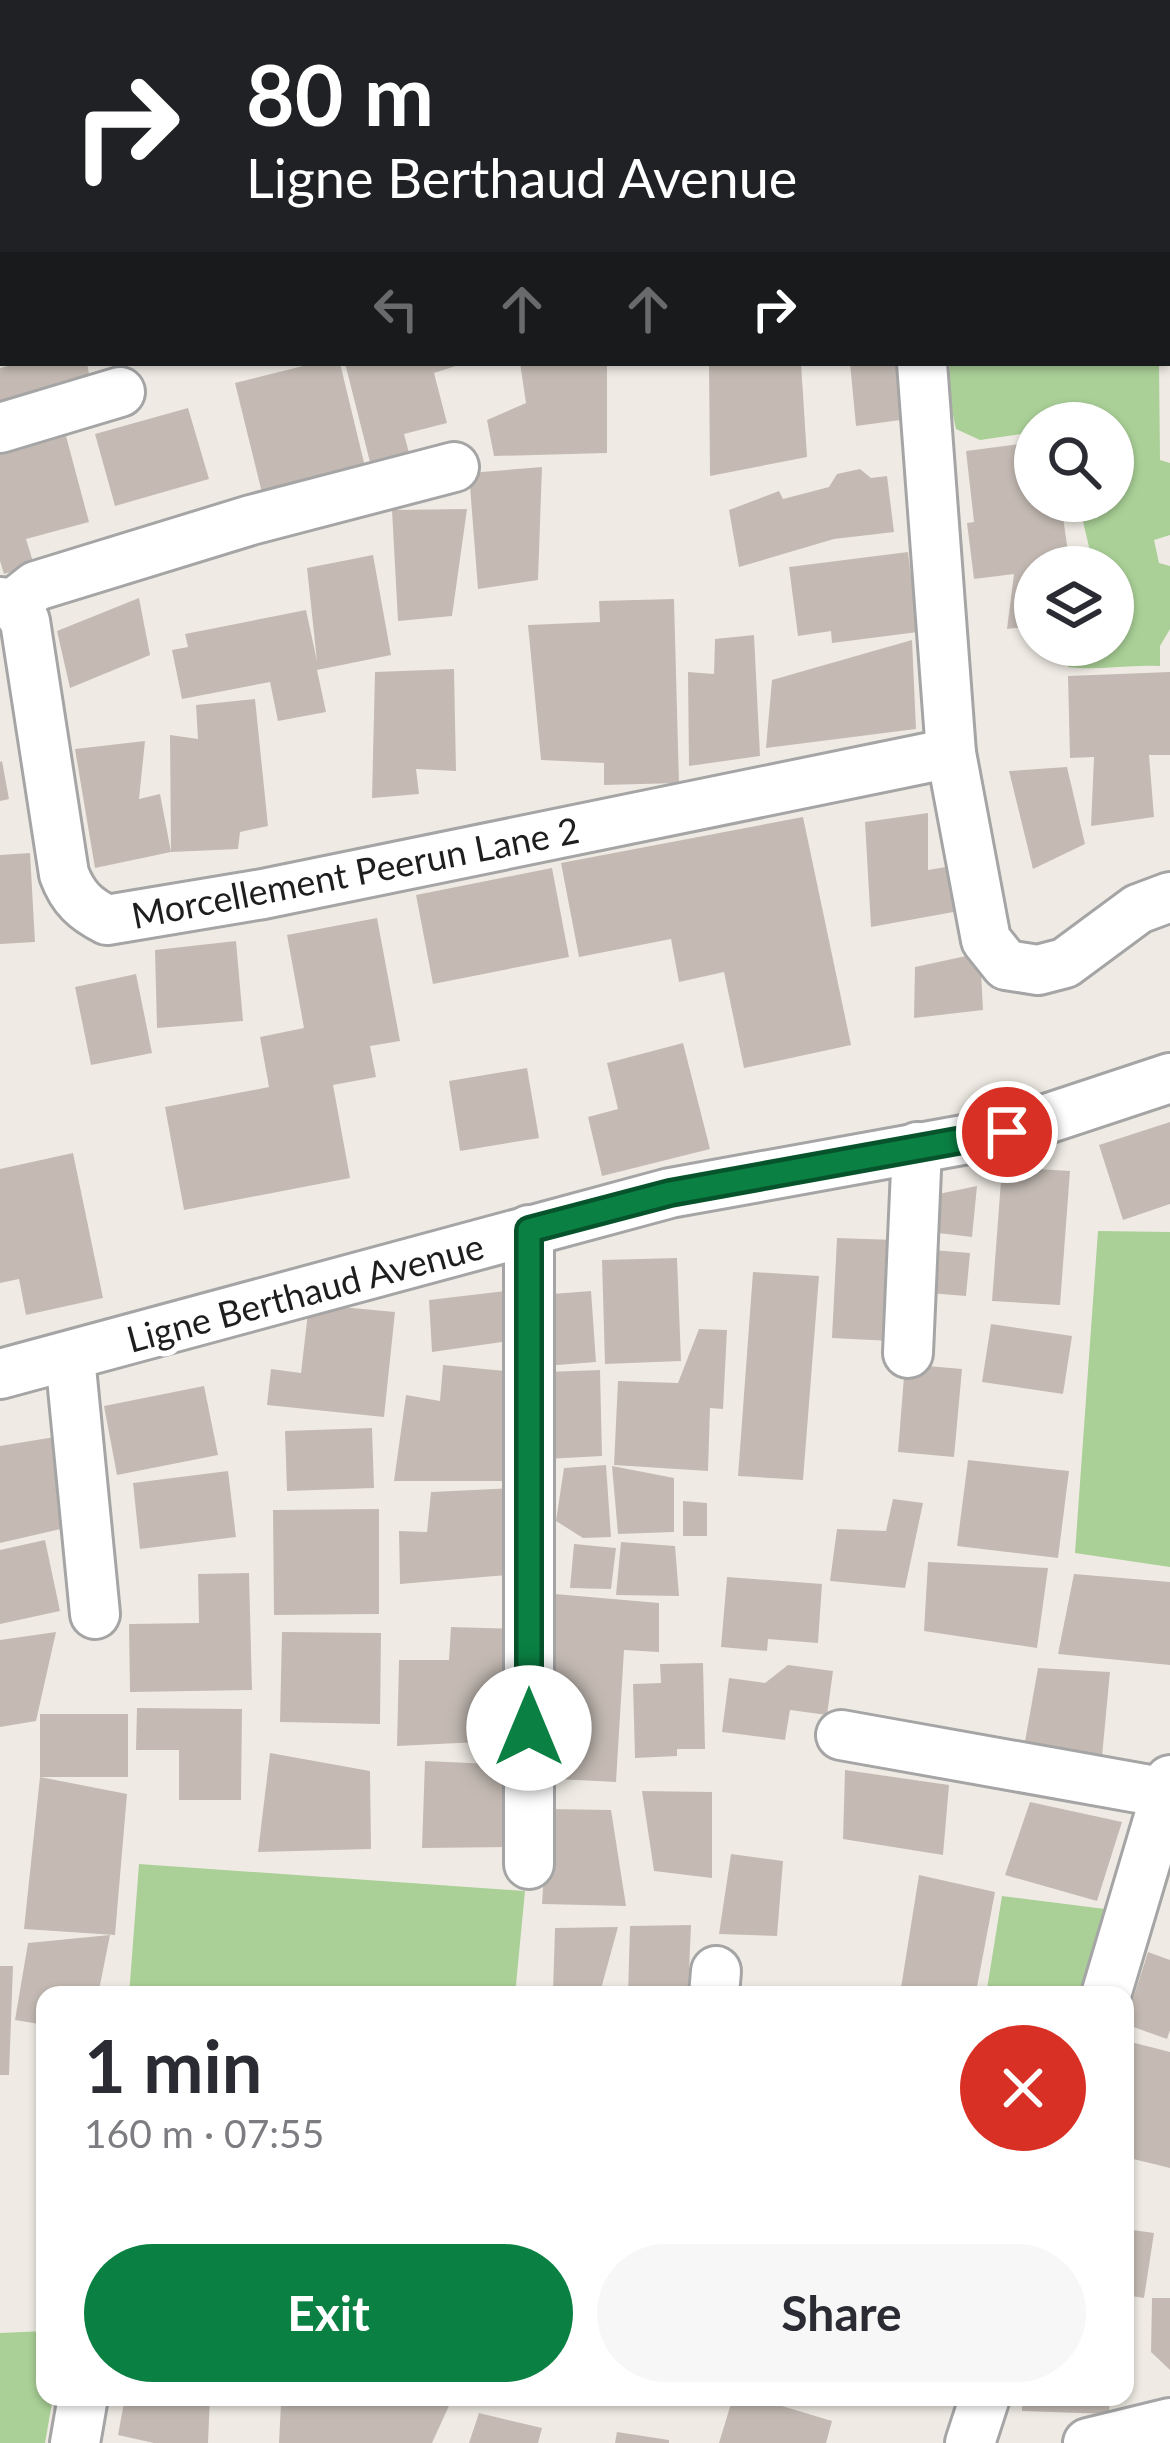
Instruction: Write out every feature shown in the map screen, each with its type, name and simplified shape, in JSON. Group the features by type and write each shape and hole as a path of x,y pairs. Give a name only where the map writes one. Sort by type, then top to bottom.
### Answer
{"street":[{"path":"922,366 950,753 986,940 1006,965 1038,970 1065,963 1138,909 1170,897"},
{"path":"0,428 121,392"},
{"path":"6,603 36,586 251,520 454,467"},
{"name":"Morcellement Peerun Lane 2","path":"6,603 25,621 64,874 70,892 85,909 107,920 263,894 950,753"},
{"name":"Ligne Berthaud Avenue","path":"0,1374 670,1193 1007,1132 1170,1078"},
{"path":"908,1353 917,1148"},
{"path":"529,1230 529,1864"},
{"path":"70,1357 95,1614"},
{"path":"841,1735 1168,1786 1109,1986"},
{"path":"75,2443 81,2406"},
{"path":"970,2443 982,2406"},
{"path":"1088,2443 1170,2423"}],"green space":[{"path":"950,366 1159,366 1160,460 1170,463 1170,535 1154,540 1159,563 1170,566 1170,629 1160,646 1160,666 1068,667 1134,666 1134,546 1089,546 1083,522 1134,522 1134,402 1014,402 1014,435 980,440 956,429 947,388"},
{"path":"1098,1231 1170,1232 1170,1567 1075,1553"},
{"path":"139,1864 525,1891 516,1986 130,1986"},
{"path":"1002,1896 1105,1909 1084,1986 987,1986"},
{"path":"36,2331 36,2406 51,2406 45,2443 0,2443 0,2333"}],"building":[{"path":"88,366 91,385 0,412 0,368"},
{"path":"303,366 341,366 366,471 263,497 235,383"},
{"path":"346,366 456,366 434,373 447,423 404,434 412,464 373,474"},
{"path":"520,366 607,366 607,453 494,456 487,420 526,403"},
{"path":"709,366 801,366 807,457 710,476"},
{"path":"850,366 903,366 908,419 856,426"},
{"path":"188,408 209,479 115,506 95,434"},
{"path":"66,436 89,522 26,539 34,565 4,574 0,455"},
{"path":"1014,445 1014,522 1064,522 1067,546 1014,546 1014,574 974,579 966,451"},
{"path":"542,467 538,580 478,589 469,473"},
{"path":"860,469 871,478 887,476 894,532 834,539 739,567 729,510 779,491 783,499 829,487 837,474"},
{"path":"467,509 452,616 398,621 392,510"},
{"path":"908,552 918,632 832,643 831,631 798,636 789,567"},
{"path":"373,555 391,655 317,670 326,712 278,721 270,682 182,699 172,650 188,647 185,634 306,610 317,661 307,568"},
{"path":"1014,574 1014,628 1007,629"},
{"path":"139,598 150,655 70,688 57,631"},
{"path":"674,599 679,783 604,785 604,763 541,760 528,625 600,622 599,601"},
{"path":"754,635 760,756 689,766 688,672 714,674 715,639"},
{"path":"912,640 916,729 766,748 772,680"},
{"path":"454,669 456,771 416,769 419,794 372,798 375,672"},
{"path":"1170,672 1170,755 1149,755 1154,817 1091,826 1094,757 1070,758 1068,676"},
{"path":"255,699 268,826 240,832 238,849 171,852 170,735 198,739 196,705"},
{"path":"145,741 139,799 160,794 171,852 95,868 75,749"},
{"path":"0,762 9,799 0,801"},
{"path":"1067,767 1085,844 1033,869 1009,771"},
{"path":"928,813 928,870 952,866 959,911 871,927 865,822"},
{"path":"803,817 851,1045 744,1068 724,972 679,982 671,939 579,957 561,863"},
{"path":"30,853 35,942 0,944 0,855"},
{"path":"552,868 569,957 433,984 416,895"},
{"path":"377,918 400,1041 370,1046 376,1077 333,1085 350,1178 184,1210 165,1107 269,1087 260,1037 304,1028 287,935"},
{"path":"236,941 243,1021 157,1028 155,950"},
{"path":"980,953 983,1010 914,1018 915,967"},
{"path":"136,974 152,1053 91,1065 75,987"},
{"path":"683,1043 710,1149 602,1176 588,1117 618,1109 607,1063"},
{"path":"527,1068 539,1138 460,1151 449,1081"},
{"path":"1170,1122 1170,1204 1123,1220 1099,1145"},
{"path":"73,1153 103,1298 26,1315 19,1279 0,1283 0,1169"},
{"path":"1002,1167 1070,1171 1060,1305 992,1301"},
{"path":"977,1186 972,1237 921,1231 924,1197"},
{"path":"837,1238 896,1240 891,1341 832,1338"},
{"path":"920,1249 970,1253 966,1296 917,1292"},
{"path":"677,1258 681,1361 605,1364 602,1260"},
{"path":"753,1272 819,1276 803,1480 738,1476"},
{"path":"515,1290 509,1341 432,1352 429,1300"},
{"path":"591,1291 596,1362 544,1366 539,1295"},
{"path":"309,1304 395,1312 384,1417 267,1405 271,1369 301,1373"},
{"path":"991,1324 1072,1336 1063,1394 982,1382"},
{"path":"699,1329 727,1330 723,1409 710,1408 708,1471 614,1465 618,1381 678,1383"},
{"path":"905,1364 962,1369 954,1457 898,1452"},
{"path":"443,1365 514,1372 506,1481 394,1481 406,1395 440,1401"},
{"path":"600,1370 602,1456 546,1459 544,1372"},
{"path":"204,1386 218,1455 117,1475 104,1406"},
{"path":"372,1428 374,1488 287,1491 285,1431"},
{"path":"67,1435 65,1528 0,1543 0,1446"},
{"path":"968,1460 1069,1471 1058,1558 957,1546"},
{"path":"606,1465 611,1537 583,1538 556,1521 564,1468"},
{"path":"612,1466 674,1478 674,1532 618,1534"},
{"path":"228,1471 236,1537 140,1549 133,1483"},
{"path":"514,1488 518,1574 400,1584 399,1531 427,1532 431,1492"},
{"path":"893,1499 923,1503 905,1588 830,1581 837,1529 886,1531"},
{"path":"683,1501 707,1503 707,1536 683,1536"},
{"path":"379,1509 379,1614 274,1615 273,1510"},
{"path":"45,1540 60,1611 0,1624 0,1550"},
{"path":"621,1542 675,1546 679,1596 616,1595"},
{"path":"574,1544 616,1548 611,1589 570,1588"},
{"path":"928,1562 1048,1568 1037,1648 924,1631"},
{"path":"249,1573 252,1690 130,1692 129,1624 199,1623 198,1574"},
{"path":"1074,1574 1170,1582 1170,1665 1058,1654"},
{"path":"727,1577 822,1584 818,1643 768,1639 767,1651 721,1647"},
{"path":"555,1594 659,1603 659,1652 624,1650 616,1782 538,1778 544,1622 554,1621"},
{"path":"451,1627 519,1629 520,1740 397,1746 399,1660 449,1660"},
{"path":"56,1632 36,1721 0,1727 0,1640"},
{"path":"282,1632 381,1633 380,1724 280,1722"},
{"path":"703,1663 705,1749 635,1758 633,1684 661,1683 660,1664"},
{"path":"788,1665 833,1671 827,1715 790,1710 785,1740 722,1732 729,1678 765,1683"},
{"path":"1038,1668 1110,1672 1101,1767 1023,1753"},
{"path":"137,1708 242,1709 241,1800 179,1800 179,1750 136,1750"},
{"path":"40,1714 128,1714 128,1777 40,1777"},
{"path":"270,1753 370,1771 371,1849 258,1852"},
{"path":"425,1761 518,1765 522,1847 422,1848"},
{"path":"845,1770 949,1785 943,1855 843,1839"},
{"path":"40,1777 127,1794 115,1935 24,1929"},
{"path":"642,1791 712,1792 712,1878 654,1871"},
{"path":"1030,1802 1122,1822 1097,1901 1005,1875"},
{"path":"548,1809 611,1810 626,1906 542,1904"},
{"path":"731,1854 783,1861 777,1936 719,1934"},
{"path":"919,1875 995,1892 977,1986 901,1986"},
{"path":"691,1925 688,1986 628,1986 630,1926"},
{"path":"618,1927 602,1986 553,1986 555,1928"},
{"path":"110,1935 100,1986 36,1986 36,2024 15,2020 28,1943"},
{"path":"1148,1952 1170,1960 1167,2039 1134,2027 1134,1996"},
{"path":"0,1966 13,1966 9,2075 0,2075"},
{"path":"1134,2043 1170,2052 1170,2168 1134,2159"},
{"path":"1134,2230 1154,2233 1144,2298 1134,2296"},
{"path":"1152,2298 1170,2298 1170,2370 1151,2352"},
{"path":"123,2406 210,2406 208,2443 154,2443 118,2435"},
{"path":"281,2406 449,2406 432,2443 279,2443"},
{"path":"730,2406 782,2406 832,2421 826,2443 719,2443"},
{"path":"1022,2406 1109,2406 1109,2414 1022,2411"},
{"path":"479,2413 542,2428 538,2443 469,2443"},
{"path":"617,2432 669,2440 669,2443 615,2443"}],"route":[{"path":"529,1728 529,1230 670,1193 1007,1132"}]}
